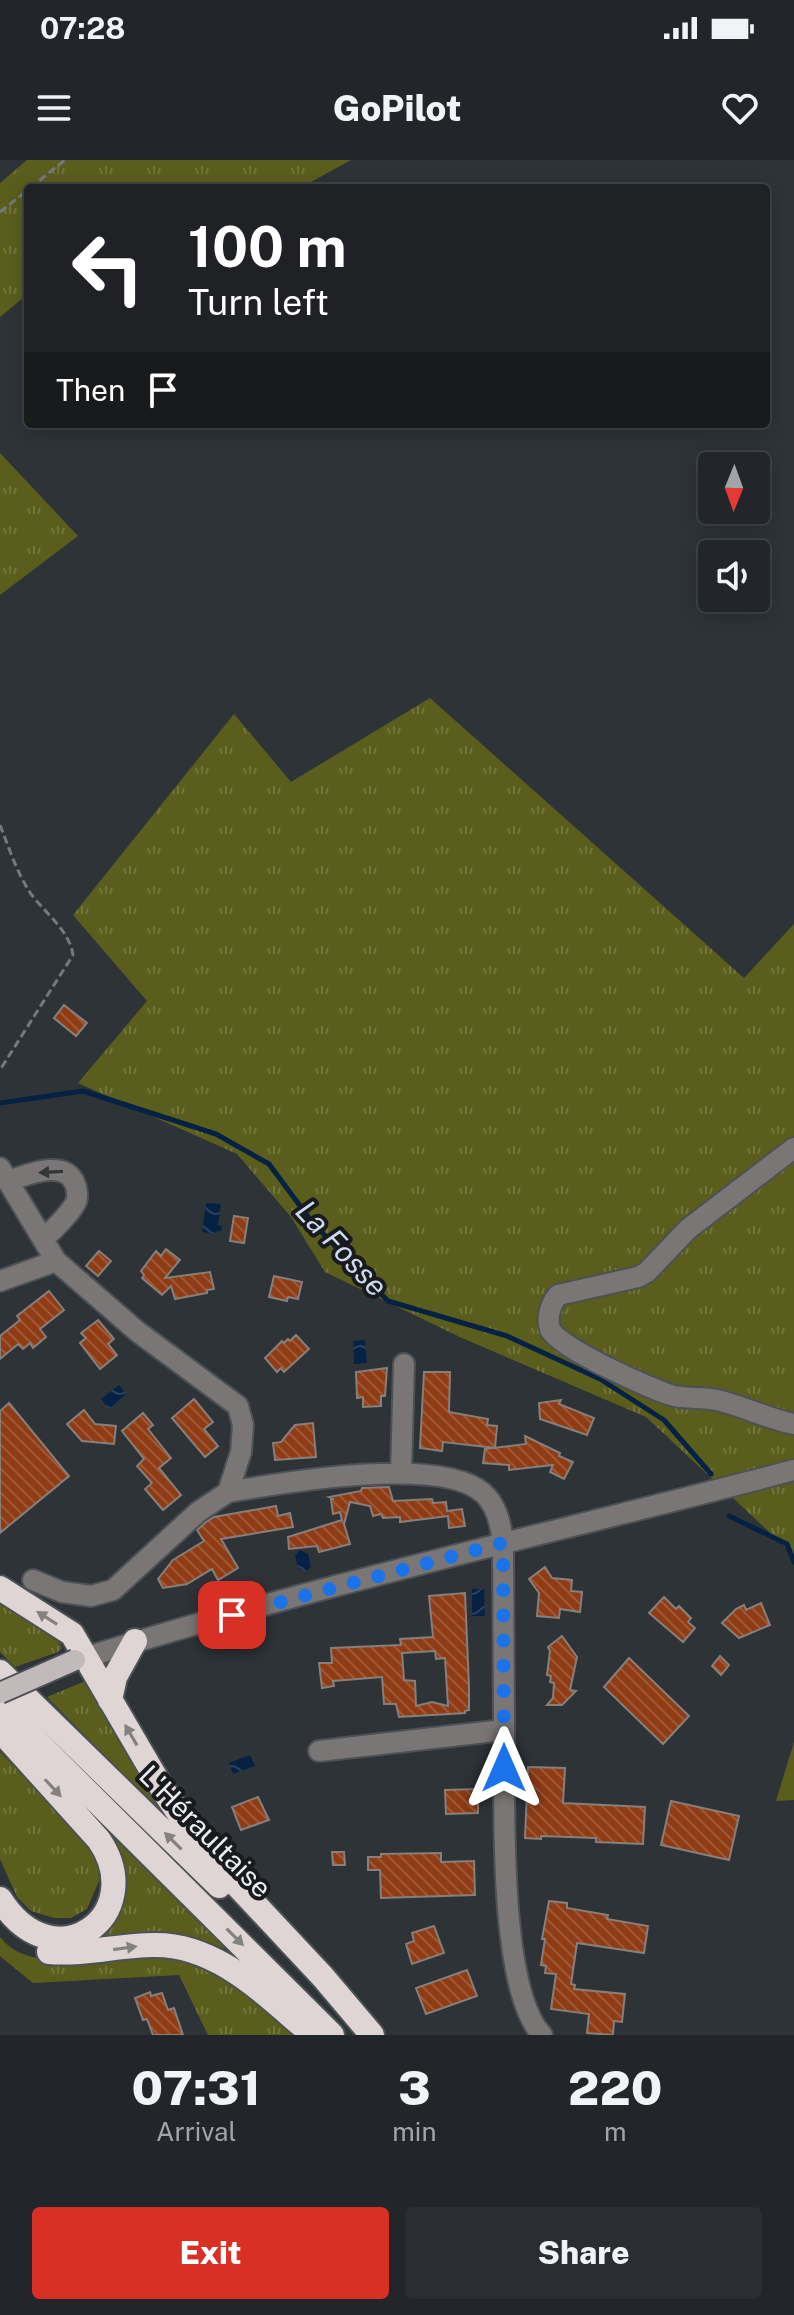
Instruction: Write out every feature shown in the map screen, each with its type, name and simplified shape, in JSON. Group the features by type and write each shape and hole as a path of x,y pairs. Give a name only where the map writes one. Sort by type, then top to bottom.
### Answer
{"highway":[{"path":"0,1588 72,1634 81,1658 190,1830 221,1868 323,1977 370,2035"},
{"path":"110,1700 115,1677 135,1641"},
{"name":"L'Héraultaise","path":"0,1672 370,2035"},
{"name":"L'Héraultaise","path":"0,1705 332,2035"},
{"path":"0,1730 99,1840 108,1857 113,1888 109,1906 99,1923 79,1936 66,1939 37,1935 16,1920 0,1899"},
{"path":"0,1923 21,1942 53,1952 90,1952 151,1945 192,1949 240,1975 313,2035"}],"main road":[{"path":"0,1693 81,1658"}],"street":[{"path":"794,1148 688,1229 647,1272 638,1277 558,1295 552,1301 549,1320 550,1330 564,1344 604,1366 668,1394 719,1400 794,1424"},
{"path":"43,1240 76,1202 74,1180 64,1171 54,1170 4,1175 43,1240 56,1261 138,1332 238,1406 243,1425 241,1452 228,1492"},
{"path":"0,1281 56,1261"},
{"path":"401,1474 404,1364"},
{"path":"81,1658 503,1543 794,1470"},
{"path":"33,1580 62,1592 91,1596 113,1590 198,1512 228,1492 309,1479 383,1472 462,1481 483,1492 496,1510 503,1543 506,1870 514,1964 525,2007 542,2035"},
{"path":"319,1751 504,1730"}],"path":[{"path":"35,184 65,160"},
{"path":"0,212 24,193"},
{"path":"0,825 20,875 71,941 73,955 0,1070"}],"green space":[{"path":"27,160 351,160 307,184 24,184 24,297 0,317 0,183"},
{"path":"0,453 78,536 0,595"},
{"path":"430,698 744,978 794,924 794,1555 646,1417 462,1338 325,1272 291,1217 237,1154 78,1083 147,1001 73,915 234,714 291,782"},
{"path":"0,1597 59,1642 62,1648 15,1667 0,1652"},
{"path":"88,1680 183,1835 47,1697"},
{"path":"794,1742 794,1800 776,1801"},
{"path":"0,1752 89,1841 98,1858 99,1881 87,1909 71,1918 54,1918 31,1911 17,1897 0,1859"},
{"path":"106,1830 227,1949 177,1936 74,1939 97,1929 111,1839"},
{"path":"0,1937 13,1949 47,1960 153,1958 189,1963 239,1987 295,2035 208,2035 179,1975 33,1983 0,1956"}],"water":[{"path":"206,1203 221,1204 218,1225 222,1226 216,1234 202,1232"},
{"path":"365,1340 367,1363 354,1364 353,1341"},
{"path":"119,1385 126,1394 109,1409 101,1399"},
{"path":"300,1550 308,1554 311,1567 306,1572 298,1568 295,1556"},
{"path":"472,1589 484,1589 485,1616 472,1616"},
{"path":"250,1755 255,1766 233,1774 229,1763"}],"building":[{"path":"64,1005 87,1023 76,1036 54,1018"},
{"path":"234,1216 248,1218 244,1243 230,1241"},
{"path":"166,1249 180,1260 165,1278 210,1272 214,1289 175,1299 171,1286 162,1295 142,1278 144,1275 141,1271 156,1251 161,1256"},
{"path":"99,1251 111,1261 98,1276 86,1266"},
{"path":"274,1276 302,1282 298,1299 288,1297 287,1301 269,1297"},
{"path":"49,1291 64,1310 40,1329 46,1337 33,1348 30,1343 23,1349 18,1344 0,1359 0,1336 20,1320 17,1316"},
{"path":"98,1320 114,1339 108,1344 117,1355 100,1369 80,1343 86,1338 81,1333"},
{"path":"296,1335 309,1349 284,1372 281,1368 277,1372 265,1358 282,1341 290,1341"},
{"path":"387,1368 381,1406 363,1407 363,1397 357,1398 356,1372"},
{"path":"424,1372 450,1372 449,1412 488,1419 487,1425 497,1426 495,1448 443,1442 442,1451 420,1448"},
{"path":"194,1399 213,1422 204,1429 218,1446 205,1457 172,1418"},
{"path":"561,1400 559,1404 594,1418 587,1435 540,1419 539,1403"},
{"path":"9,1403 69,1476 0,1533 0,1411"},
{"path":"84,1410 95,1424 116,1426 114,1444 82,1441 67,1424"},
{"path":"143,1413 153,1425 148,1429 171,1458 159,1468 181,1495 163,1510 145,1489 152,1483 137,1466 144,1459 122,1431"},
{"path":"313,1423 316,1457 275,1460 273,1443 281,1442 295,1425"},
{"path":"525,1436 573,1462 564,1479 550,1472 553,1465 509,1470 509,1465 483,1463 485,1449 526,1444"},
{"path":"389,1487 393,1501 432,1499 433,1503 446,1502 447,1511 462,1509 465,1526 449,1528 448,1516 400,1522 400,1517 373,1516 370,1506 350,1502 344,1524 350,1544 319,1552 317,1546 289,1549 288,1537 342,1520 340,1512 333,1514 331,1499 334,1499 329,1497 361,1491 362,1488"},
{"path":"276,1506 278,1516 290,1513 293,1527 221,1539 238,1568 218,1580 212,1569 187,1584 163,1588 158,1579 173,1560 204,1541 197,1530 206,1522 214,1517"},
{"path":"545,1567 552,1578 572,1580 571,1591 582,1592 580,1612 560,1609 559,1618 537,1616 539,1593 529,1579"},
{"path":"465,1593 469,1710 465,1713 399,1717 396,1704 384,1704 382,1677 333,1681 334,1686 322,1688 319,1663 332,1663 331,1648 401,1645 400,1639 433,1637 429,1596","holes":["435,1651 436,1659 445,1658 448,1706 432,1702 416,1706 415,1681 404,1680 402,1653"]},
{"path":"664,1597 691,1618 688,1622 695,1628 683,1642 649,1613"},
{"path":"761,1603 770,1625 739,1638 722,1623 736,1609 744,1605 746,1610"},
{"path":"562,1636 577,1657 570,1690 576,1691 562,1705 547,1705 553,1698 554,1683 547,1675 548,1647"},
{"path":"720,1656 729,1665 721,1675 712,1666"},
{"path":"629,1658 689,1716 663,1744 604,1687"},
{"path":"528,1767 565,1768 563,1803 645,1807 643,1844 596,1842 596,1838 525,1838"},
{"path":"478,1789 478,1813 446,1814 445,1790"},
{"path":"258,1797 269,1820 241,1830 232,1807"},
{"path":"671,1801 739,1816 729,1860 661,1845"},
{"path":"332,1852 344,1852 345,1865 333,1865"},
{"path":"441,1853 441,1862 474,1861 475,1895 381,1898 380,1870 368,1870 368,1857"},
{"path":"549,1901 567,1903 567,1908 608,1915 607,1919 648,1926 644,1953 577,1943 571,1984 575,1985 574,1989 625,1994 622,2022 614,2021 613,2035 587,2033 589,2014 551,2009 556,1974 545,1973 546,1966 541,1965"},
{"path":"434,1926 444,1953 412,1964 406,1944 414,1941 412,1933"},
{"path":"467,1970 477,1996 426,2014 416,1988"},
{"path":"150,1992 151,1996 162,1993 168,2010 174,2008 183,2035 153,2035 147,2019 143,2020 135,1998"}],"waterway":[{"name":"La Fosse","path":"0,1103 83,1091 216,1134 269,1164 312,1222 388,1301 507,1336 600,1379 664,1420 711,1474"},
{"name":"La Fosse","path":"729,1516 787,1544 794,1562"}],"route":[{"path":"232,1615 503,1543 504,1768"}]}
